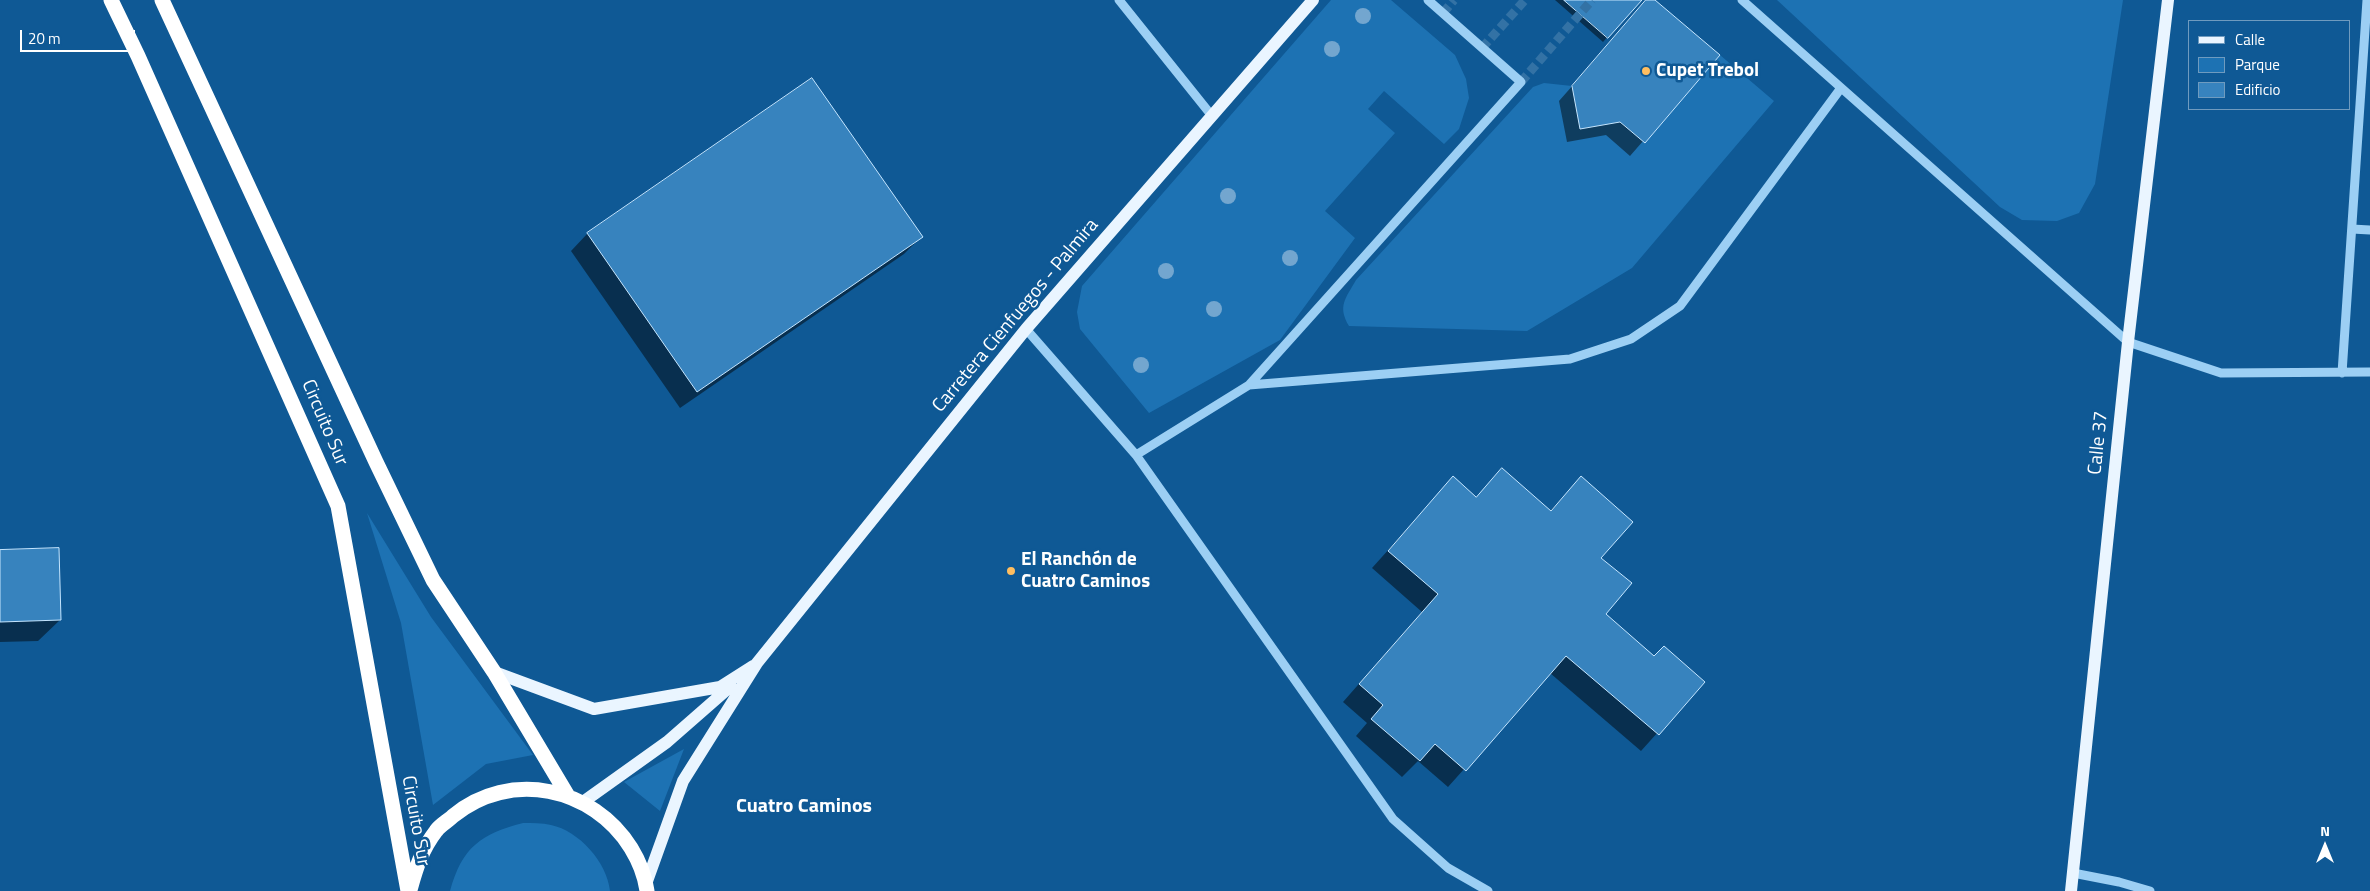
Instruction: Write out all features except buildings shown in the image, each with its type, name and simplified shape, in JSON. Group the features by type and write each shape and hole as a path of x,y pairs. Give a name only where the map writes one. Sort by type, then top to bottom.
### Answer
{"highway":[{"name":"Circuito Sur","path":"111,0 142,64 338,506 408,891"},
{"name":"Circuito Sur","path":"162,0 376,462 433,580 575,799"},
{"path":"408,891 418,860 437,830 464,807 497,793 533,789 575,799 605,816 623,836 637,858 646,887"}],"main road":[{"name":"Carretera Cienfuegos - Palmira","path":"646,887 683,781 757,663 1026,329 1313,0"},
{"name":"Calle 37","path":"2072,891 2128,342 2168,0"},
{"path":"494,672 594,709 720,687 757,663"},
{"name":"Carretera Cienfuegos - Palmira","path":"575,799 667,742 757,663"}],"street":[{"path":"1119,0 1212,116"},
{"path":"1136,455 1249,385 1521,82 1428,0"},
{"path":"1742,0 2128,342 2221,373 2370,372"},
{"path":"2342,373 2367,0"},
{"path":"1249,385 1570,359 1631,339 1680,306 1841,88"},
{"path":"2352,229 2370,230"},
{"path":"1026,329 1136,455 1393,819 1448,868 1488,891"},
{"path":"2073,873 2119,882 2150,891"}],"green space":[{"path":"1331,0 1391,0 1455,55 1466,79 1469,98 1459,129 1444,144 1384,91 1368,109 1395,133 1325,211 1355,238 1280,340 1149,413 1080,329 1077,312 1082,286"},
{"path":"1777,0 2123,0 2095,184 2079,213 2057,221 2022,220 2000,207"},
{"path":"1720,55 1774,101 1632,268 1527,331 1349,326 1345,319 1343,307 1346,297 1356,280 1533,87 1544,83 1572,86 1645,143"},
{"path":"367,513 431,617 533,755 486,764 433,805 401,623"},
{"path":"684,749 660,811 624,782"},
{"path":"523,823 541,823 561,828 581,841 590,849 603,869 610,891 450,891 461,863 475,845 496,832"}],"tunnel":[{"path":"1443,13 1454,0"},
{"path":"1482,48 1525,0"},
{"path":"1521,82 1592,0"}],"place":[{"name":"Cupet Trebol","path":"1646,71"},
{"name":"El Ranchón de Cuatro Caminos","path":"1011,571"}],"district":[{"name":"Cuatro Caminos","path":"804,807"}]}
